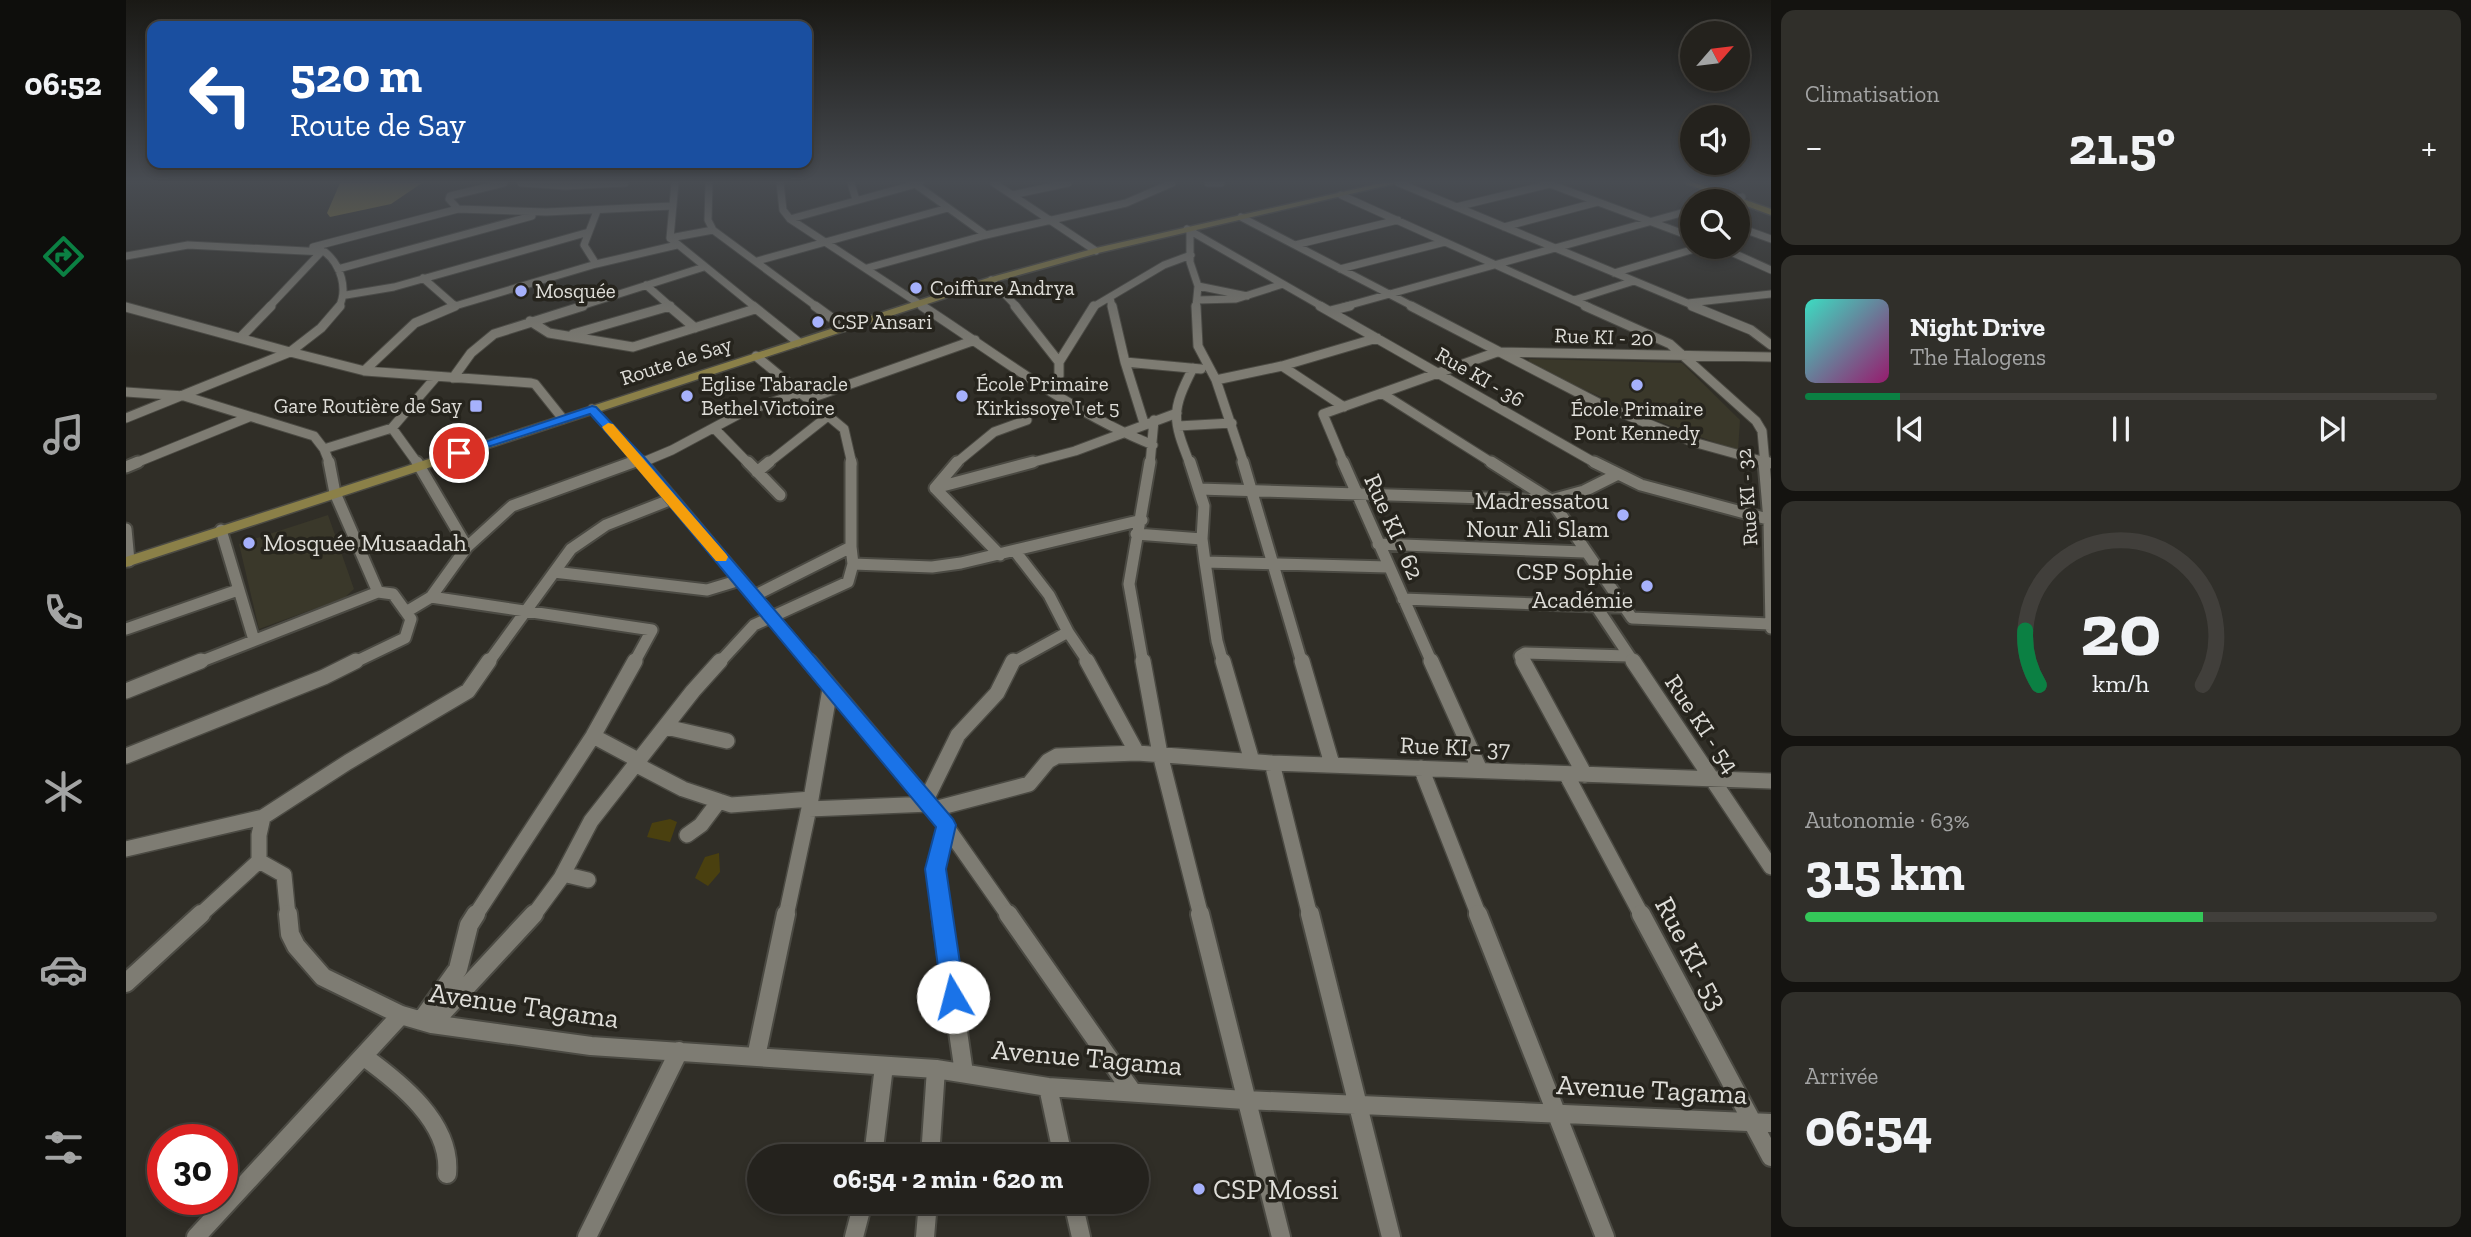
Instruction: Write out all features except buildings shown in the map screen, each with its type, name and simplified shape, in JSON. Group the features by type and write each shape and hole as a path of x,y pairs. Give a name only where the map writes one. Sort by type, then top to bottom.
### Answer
{"main road":[{"name":"Route de Say","path":"128,562 991,280 1141,241"}],"street":[{"path":"306,249 337,241"},
{"path":"338,269 441,241"},
{"path":"126,418 290,352 331,319 346,295 394,287 558,241"},
{"path":"586,241 584,249 596,264"},
{"path":"673,241 798,342"},
{"path":"728,241 844,327"},
{"path":"757,261 828,241 1047,388 1120,432 1153,445"},
{"path":"867,268 965,241"},
{"path":"1081,241 1096,251"},
{"path":"1189,241 1198,286 1195,321 1198,346 1214,375 1232,423 1332,764"},
{"name":"Rue KI - 36","path":"1208,241 1616,475 1642,485 1770,520"},
{"path":"1285,241 1602,405 1652,427 1767,462"},
{"path":"1295,246 1316,241"},
{"name":"Rue KI - 32","path":"1442,241 1670,344 1756,421 1762,431 1767,462 1771,626"},
{"path":"1537,241 1751,330 1771,345"},
{"path":"1329,311 1582,241"},
{"path":"1340,269 1445,242"},
{"path":"364,371 415,323 455,306 596,264 677,244"},
{"path":"126,257 188,245 322,251 331,256 346,295"},
{"path":"241,337 322,251"},
{"path":"1614,273 1680,253"},
{"path":"1047,388 1059,376 1059,362 1095,304 1110,298 1164,265 1191,255"},
{"path":"1747,259 1771,270"},
{"path":"453,377 484,340 494,334 704,267"},
{"path":"423,278 455,306"},
{"path":"991,280 1023,313 1059,362"},
{"path":"1574,300 1634,281"},
{"path":"1198,300 1222,301 1248,296 1283,284"},
{"path":"646,285 695,328"},
{"path":"1198,286 1248,296"},
{"path":"1687,304 1771,294"},
{"path":"1110,298 1125,362 1149,422 1153,445 1129,584 1160,754 1281,1237"},
{"path":"568,335 670,306"},
{"path":"126,307 364,371 536,384 563,419"},
{"path":"530,321 543,331 633,347 755,309"},
{"path":"1125,362 1193,368 1214,375 1282,366 1377,338"},
{"path":"406,612 431,597 467,547 512,506 640,461 743,412 804,396 975,340"},
{"name":"Rue KI - 20","path":"1440,374 1497,352 1771,357"},
{"path":"427,1022 547,900 583,842 591,821 693,691 745,633 771,616 848,582 853,564 852,466 844,429 756,356"},
{"path":"1282,366 1344,407"},
{"path":"1193,368 1176,404 1178,426 1207,514 1202,539 1217,641 1252,761"},
{"name":"Rue KI - 62","path":"1440,374 1322,416 1480,770"},
{"path":"324,449 392,428 436,377"},
{"path":"126,392 184,396 314,436 324,449 332,470 335,493 378,592"},
{"path":"1383,394 1551,500 1621,607 1636,620 1771,626"},
{"path":"592,409 640,461 830,689 930,804 1131,1090"},
{"path":"935,488 1075,451 1177,413"},
{"path":"757,472 828,416"},
{"path":"126,467 249,417"},
{"path":"935,488 954,465 994,432 1027,420"},
{"path":"1178,426 1232,423"},
{"path":"392,428 419,466 467,547"},
{"path":"714,428 780,495"},
{"path":"1199,489 1551,500 1584,491 1616,475"},
{"path":"935,488 1000,555"},
{"path":"126,849 263,817 348,762 468,691 554,572 583,537 598,528 672,499"},
{"path":"853,564 932,566 1000,555 1077,533 1142,520"},
{"path":"126,529 128,562"},
{"path":"221,530 254,640"},
{"path":"1136,534 1202,539"},
{"path":"1378,544 1584,552"},
{"path":"754,596 851,547"},
{"path":"593,736 683,789 719,801 748,806 930,804 1029,784 1037,778 1047,762 1057,756 1137,753 1099,679 1068,632 1049,595 1015,551"},
{"path":"1205,562 1388,567"},
{"path":"554,572 708,590 740,580"},
{"path":"126,629 238,590"},
{"path":"126,691 378,592 393,594 411,619 405,638 324,677 126,756"},
{"path":"427,1022 458,968 469,925 593,736 652,630 431,597"},
{"path":"1403,599 1621,607"},
{"name":"Rue KI - 54","path":"1596,606 1771,867"},
{"path":"930,804 958,735 997,694 1013,661 1068,632"},
{"path":"1585,775 1520,656 1525,653 1628,656"},
{"path":"756,1057 810,804 830,689"},
{"path":"666,727 727,741"},
{"name":"Rue KI - 37","path":"1137,753 1272,763 1771,781"},
{"path":"1272,763 1391,1237"},
{"path":"1421,768 1605,1237"},
{"name":"Rue KI- 53","path":"1566,774 1761,1122 1771,1157"},
{"path":"687,835 701,825 719,801"},
{"path":"126,983 259,861 259,835 263,817"},
{"path":"946,825 935,869 964,1073"},
{"path":"196,1237 401,1015 323,976 296,946 290,934 284,876 259,861"},
{"path":"563,874 588,880"},
{"name":"Avenue Tagama","path":"401,1015 427,1022 591,1046 936,1069 1048,1087 1131,1090 1245,1100 1761,1122"},
{"path":"587,1237 679,1051"},
{"path":"363,1056 406,1088 422,1107 449,1160 447,1174"},
{"path":"875,1144 884,1066"},
{"path":"931,1144 936,1069"},
{"path":"1048,1087 1060,1144"},
{"path":"854,1237 860,1214"},
{"path":"925,1237 927,1214"},
{"path":"1076,1214 1081,1237"}],"shaded area":[{"path":"1529,359 1682,363 1740,420 1738,451 1639,414 1527,364"},
{"path":"328,515 354,589 344,598 259,629 239,544"},
{"path":"670,819 677,822 670,842 647,837 652,823"},
{"path":"719,853 720,872 708,886 695,878 705,857"}],"slow traffic":[{"path":"608,427 721,557"}],"place":[{"name":"Coiffure Andrya","path":"916,288"},
{"name":"Mosquée","path":"521,291"},
{"name":"CSP Ansari","path":"818,322"},
{"name":"École Primaire Pont Kennedy","path":"1637,385"},
{"name":"Eglise Tabaracle Bethel Victoire","path":"687,396"},
{"name":"École Primaire Kirkissoye I et 5","path":"962,396"},
{"name":"Gare Routière de Say","path":"476,406"},
{"name":"Madressatou Nour Ali Slam","path":"1623,515"},
{"name":"Mosquée Musaadah","path":"249,543"},
{"name":"CSP Sophie Académie","path":"1647,586"},
{"name":"CSP Mossi","path":"1199,1189"}],"route":[{"path":"459,453 592,409 639,460 946,825 935,869 953,997"}]}
